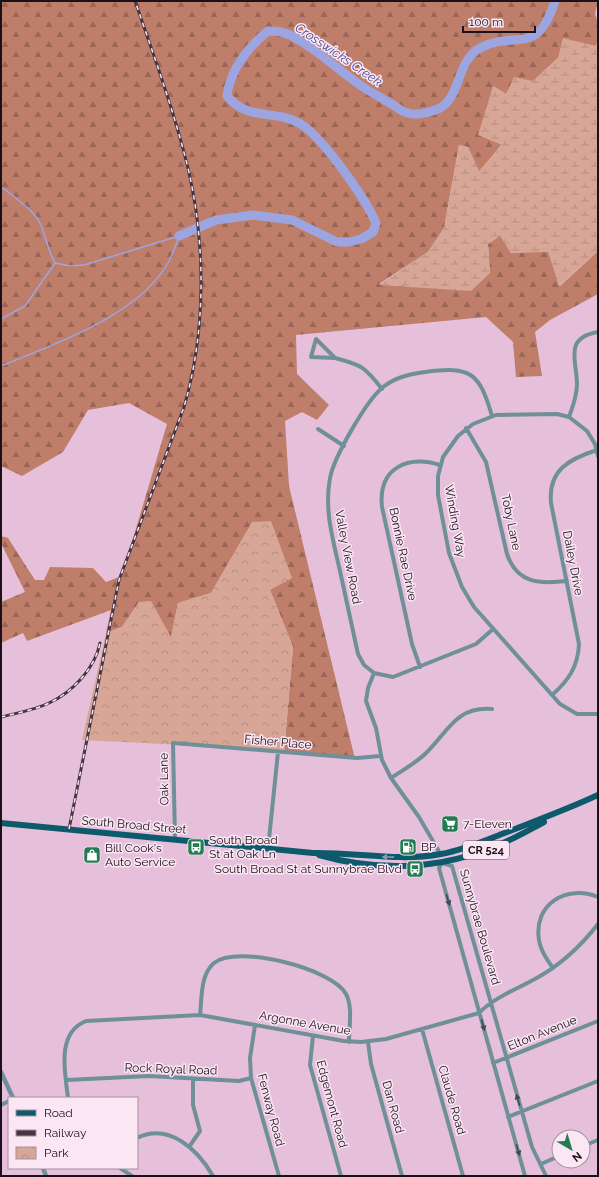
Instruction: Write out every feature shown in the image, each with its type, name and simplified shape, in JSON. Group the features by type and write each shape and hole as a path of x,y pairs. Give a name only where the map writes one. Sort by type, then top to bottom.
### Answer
{"main road":[{"name":"South Broad Street","path":"1,822 268,849 401,858 441,854 475,845 565,810 598,795"},
{"name":"South Broad Street","path":"313,853 360,864 377,866 442,863 497,846 565,810"},
{"path":"360,864 361,856"},
{"path":"373,857 377,866"}],"street":[{"path":"568,417 576,392 577,381 573,359 574,349 580,340 586,335 598,332"},
{"path":"335,358 316,339 311,357 335,358 361,366 367,370 382,388"},
{"name":"Valley View Road","path":"374,673 364,665 358,654 329,521 328,497 330,479 336,459 370,403 382,388 394,380 411,374 449,369 462,370 473,377 482,389 492,416"},
{"name":"Winding Way","path":"598,456 597,450 587,431 568,417 557,414 492,416 466,428 452,442 440,464 438,476 438,495 452,563 467,597 493,629 560,704 571,712 585,715 598,714"},
{"name":"Toby Lane","path":"466,428 486,462 507,554 514,568 524,577 536,582 567,581"},
{"path":"318,429 344,446"},
{"name":"Dailey Drive","path":"552,695 571,675 579,653 579,644 552,503 551,488 557,474 567,462 578,456 597,450"},
{"name":"Bonnie Rae Drive","path":"420,667 412,644 382,507 382,492 390,475 407,463 420,460 440,464"},
{"path":"442,863 441,854 419,817 391,778 380,756 376,728 366,700 368,688 374,673 393,677 476,644 493,629"},
{"path":"391,778 426,754 444,731 456,719 479,708 492,709"},
{"name":"Fisher Place","path":"174,743 357,758 380,756"},
{"name":"Oak Lane","path":"174,743 175,839"},
{"path":"268,849 278,752"},
{"name":"Sunnybrae Boulevard","path":"525,1176 439,868 442,863 452,866 532,1147 546,1176"},
{"path":"553,968 543,953 538,940 538,926 544,912 557,898 568,893 583,892 598,897"},
{"name":"Argonne Avenue","path":"68,1097 66,1080 66,1042 71,1032 81,1023 92,1019 200,1015 349,1042 368,1042 479,1013 490,1002 553,968 575,950 598,924"},
{"path":"200,1015 205,976 214,963 226,957 236,956 271,958 329,978 339,984 349,1000 349,1042"},
{"name":"Elton Avenue","path":"493,1063 598,1021"},
{"name":"Fenway Road","path":"255,1025 250,1058 251,1078 279,1176"},
{"name":"Claude Road","path":"422,1029 462,1176"},
{"name":"Edgemont Road","path":"313,1036 310,1065 341,1176"},
{"name":"Dan Road","path":"368,1042 371,1064 402,1176"},
{"path":"1,1072 13,1097"},
{"name":"Rock Royal Road","path":"66,1080 149,1076 239,1081 251,1078"},
{"path":"190,1147 200,1131 193,1105 193,1078"},
{"path":"508,1117 598,1081"},
{"path":"138,1138 147,1134 161,1133 175,1137 190,1147 200,1157 213,1176"},
{"path":"541,1164 551,1160"},
{"path":"122,1169 132,1176"}],"green space":[{"path":"1,1 598,1 595,14 598,30 596,46 558,58 533,81 506,94 493,86 502,144 479,172 468,147 459,145 444,228 428,252 379,284 490,273 488,244 501,235 511,253 548,251 560,286 598,251 598,294 550,320 535,332 542,376 516,377 513,342 486,317 296,335 297,374 329,405 317,420 302,412 285,421 289,486 355,759 284,753 293,647 270,590 252,523 211,593 178,603 171,638 139,602 122,627 106,633 111,610 27,641 23,633 1,643 1,602 25,592 1,543 1,536 8,538 35,580 44,580 50,567 93,568 106,582 122,576 167,424 129,403 88,410 63,452 22,476 1,466"},
{"path":"563,38 596,46 598,42 598,251 559,286 548,252 511,253 500,236 488,244 490,273 471,291 379,285 428,252 444,228 459,145 468,147 479,171 502,145 478,135 493,86 506,94 514,77 533,81 558,58"},
{"path":"271,521 292,578 270,590 293,647 284,753 205,746 82,740 106,633 122,627 139,602 151,601 171,637 178,603 211,593 252,522"}],"waterway":[{"name":"Crosswicks Creek","path":"179,236 216,220 253,215 292,220 337,242 349,242 361,239 373,232 376,223 363,199 331,154 308,130 299,123 290,119 244,109 235,104 227,96 232,77 241,60 254,44 268,31 290,35 312,48 369,91 403,111 412,114 419,114 438,109 445,104 451,97 462,70 472,54 480,48 493,43 525,39 533,36 541,30 548,19 555,1"},
{"name":"Crosswicks Creek","path":"1,188 6,190 35,215 41,225 55,263 70,266 84,265 179,236"},
{"path":"1,366 46,348 96,325 140,296 157,278 174,251 179,236"},
{"path":"1,319 25,306 55,263"}],"railway":[{"path":"69,829 119,580 184,407 191,378 200,319 200,258 194,197 188,168 170,105 135,1"},
{"path":"1,717 26,711 44,705 58,698 82,678 93,661 100,643"}],"place":[{"name":"7-Eleven","path":"450,824"},
{"name":"South Broad St at Oak Ln","path":"196,847"},
{"name":"BP","path":"408,847"},
{"name":"Bill Cook's Auto Service","path":"92,855"},
{"name":"South Broad St at Sunnybrae Blvd","path":"415,869"}]}
